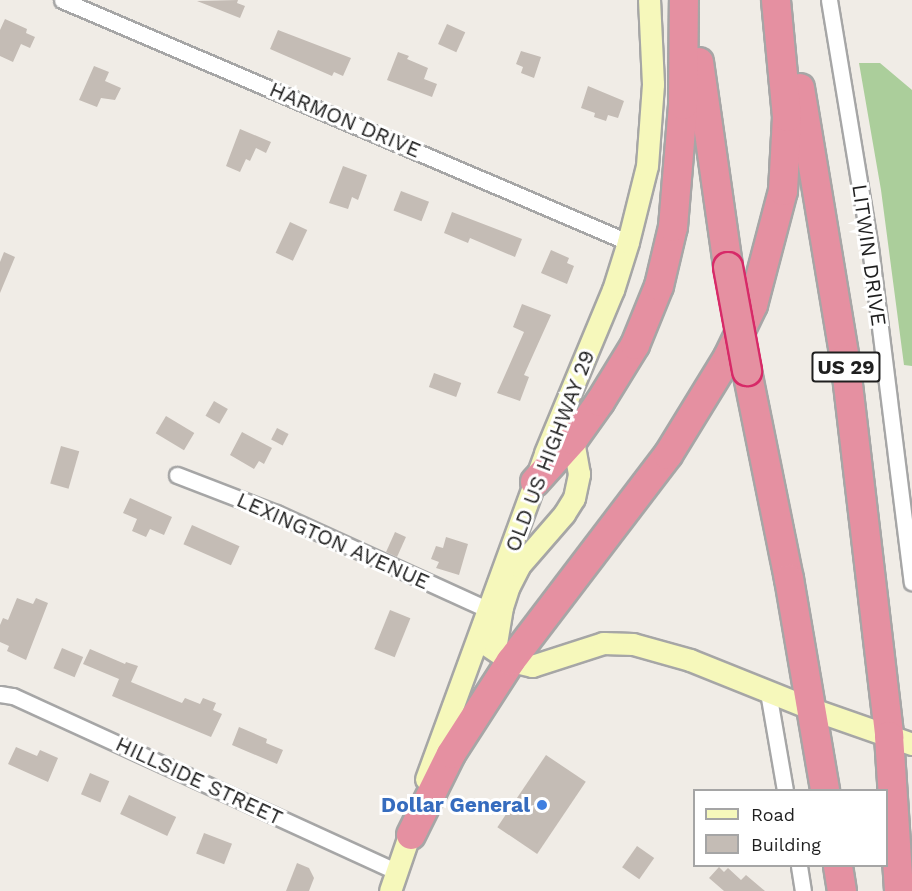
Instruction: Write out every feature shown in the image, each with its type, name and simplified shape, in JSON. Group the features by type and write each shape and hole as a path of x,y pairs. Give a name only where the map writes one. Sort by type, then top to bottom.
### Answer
{"highway":[{"path":"535,482 573,440 635,345 659,286 673,227 683,105 684,0"},
{"path":"693,0 701,80 728,267 812,709 825,789"},
{"path":"411,835 451,754 494,650 668,456 723,366 753,305 783,191 787,117 776,0"},
{"name":"US 29","path":"785,0 845,359 900,740 900,891"},
{"path":"838,867 842,891"}],"street":[{"name":"HARMON DRIVE","path":"62,0 628,242"},
{"name":"OLD US HIGHWAY 29","path":"394,881 411,835 421,791 494,650 489,610 535,482 613,290 628,242 647,166 653,84 649,0"},
{"name":"LITWIN DRIVE","path":"829,0 870,246 912,582"},
{"path":"568,402 579,474 574,498 564,514 519,566 502,607 494,650 531,666 603,643 633,644 690,660 812,709 900,740"},
{"name":"LEXINGTON AVENUE","path":"177,475 276,513 489,610"},
{"path":"768,692 785,789"},
{"name":"HILLSIDE STREET","path":"0,694 23,701 394,881"},
{"path":"799,867 803,891"}],"green space":[{"path":"859,63 880,63 912,90 912,366 904,365 881,190"}],"building":[{"path":"238,0 237,3 245,6 240,18 197,1"},
{"path":"5,19 27,29 26,33 35,37 30,48 21,44 13,62 0,56 0,30"},
{"path":"447,24 465,32 456,52 438,44"},
{"path":"278,30 351,58 343,76 334,72 332,76 270,49"},
{"path":"521,51 541,57 534,78 521,73 523,67 516,64"},
{"path":"398,52 409,56 407,59 428,68 424,79 437,84 432,97 387,80"},
{"path":"94,66 109,72 105,81 121,88 115,100 101,98 97,107 79,100"},
{"path":"588,86 624,101 618,118 608,115 606,121 594,117 595,113 581,108"},
{"path":"240,129 271,142 266,153 256,148 250,161 246,159 240,172 226,166"},
{"path":"343,166 367,175 358,200 352,197 348,209 329,203"},
{"path":"401,191 429,202 421,221 393,211"},
{"path":"452,212 522,239 515,257 470,238 468,243 444,233"},
{"path":"290,222 307,230 293,261 276,253"},
{"path":"551,250 569,258 567,263 574,266 567,284 541,273"},
{"path":"4,252 15,257 0,293 0,262"},
{"path":"522,304 551,315 524,375 529,377 520,401 497,393 524,332 513,327"},
{"path":"434,373 461,383 456,397 429,387"},
{"path":"214,401 228,409 219,424 206,416"},
{"path":"166,416 194,433 184,450 156,433"},
{"path":"277,428 289,434 283,445 271,440"},
{"path":"242,432 272,448 264,464 259,461 254,469 230,455"},
{"path":"61,446 79,451 69,489 50,483"},
{"path":"130,498 172,517 164,535 150,529 146,537 132,531 137,519 123,513"},
{"path":"192,525 240,546 231,565 183,544"},
{"path":"395,532 406,537 397,557 386,552"},
{"path":"446,537 468,544 459,575 436,568 439,562 431,559 436,546 443,548"},
{"path":"17,598 33,604 36,598 48,603 26,660 7,651 9,646 0,642 0,625 3,618 8,620"},
{"path":"390,610 410,618 395,657 374,649"},
{"path":"62,648 83,657 75,677 53,668"},
{"path":"90,649 125,664 126,662 138,666 131,682 182,703 185,698 200,704 203,698 216,703 213,710 222,714 211,737 112,696 119,679 83,664"},
{"path":"239,727 267,739 266,743 283,750 277,764 232,745"},
{"path":"16,747 37,756 40,750 58,758 48,782 8,764"},
{"name":"Dollar General","path":"546,755 586,782 537,854 497,827"},
{"path":"90,773 109,781 100,802 81,794"},
{"path":"129,795 176,817 167,836 120,814"},
{"path":"204,833 232,844 224,864 196,854"},
{"path":"637,846 654,858 639,879 622,867"},
{"path":"297,863 309,868 314,878 309,891 286,891"},
{"path":"719,867 724,872 728,868 741,880 746,875 765,891 724,891 709,878"}],"place":[{"name":"Dollar General","path":"542,805"}]}
